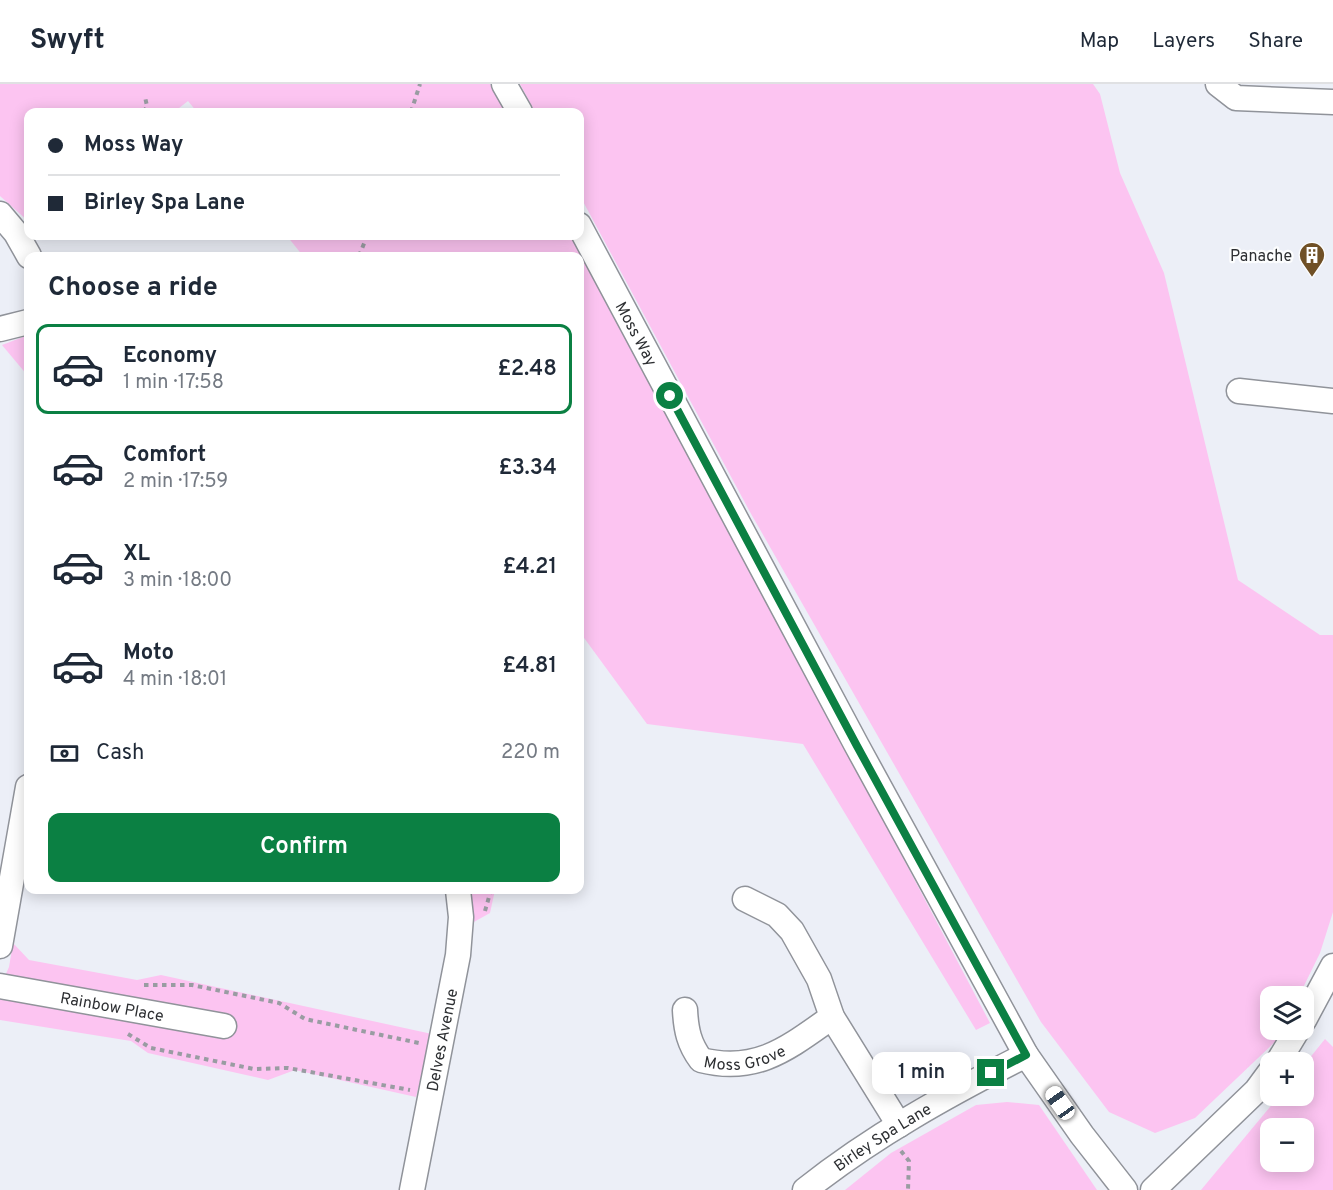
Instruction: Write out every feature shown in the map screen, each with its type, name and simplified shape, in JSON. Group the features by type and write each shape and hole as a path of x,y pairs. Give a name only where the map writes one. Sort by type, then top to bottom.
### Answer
{"street":[{"path":"504,84 518,108"},
{"path":"1218,84 1236,98 1333,102"},
{"path":"0,214 16,233 27,252"},
{"name":"Moss Way","path":"584,234 857,746 1026,1055 1082,1135 1125,1190"},
{"path":"0,329 24,323"},
{"path":"1239,391 1333,401"},
{"path":"0,946 24,810"},
{"name":"Delves Avenue","path":"412,1190 458,955 461,917 458,894"},
{"path":"745,899 777,915 792,931 819,979 832,1017 893,1129"},
{"path":"1314,1001 1333,966"},
{"name":"Rainbow Place","path":"0,986 224,1026"},
{"name":"Moss Grove","path":"686,1010 686,1029 691,1047 700,1060 735,1066 785,1050 832,1017"},
{"name":"Birley Spa Lane","path":"805,1190 842,1160 1026,1055"},
{"path":"1153,1190 1260,1086"}],"path":[{"path":"412,108 420,84"},
{"path":"145,97 146,108"},
{"path":"116,1031 127,1034 151,1048 254,1069 288,1068 431,1093"},
{"path":"893,1129 909,1161 908,1190"}],"shaded area":[{"path":"0,84 490,84 504,108 194,108 188,101 179,108 24,108 24,217 0,196"},
{"path":"520,84 1093,84 1100,94 1120,173 1164,273 1238,580 1320,635 1333,635 1333,912 1320,953 1304,986 1260,986 1260,1040 1277,1040 1264,1052 1260,1052 1260,1056 1195,1118 1155,1133 1109,1112 1041,1022 750,512 584,203 584,108 533,108"},
{"path":"290,240 577,240 583,252 300,252"},
{"path":"584,253 990,1023 976,1030 803,744 647,724 584,638"},
{"path":"24,337 24,371 2,345"},
{"path":"471,894 494,894 490,913 472,923"},
{"path":"13,943 29,960 137,980 161,975 432,1034 416,1097 295,1070 268,1080 148,1053 131,1041 0,1020 0,987 9,967"},
{"path":"1325,1039 1333,1047 1333,1190 1201,1190 1260,1119 1260,1172 1314,1172 1314,1118 1261,1118 1271,1106 1314,1106 1314,1053"},
{"path":"1007,1102 1039,1105 1097,1190 845,1190 891,1153 976,1105"}],"place":[{"name":"Panache","path":"1312,278"}],"route":[{"path":"670,396 857,746 1026,1055 991,1073"}]}
